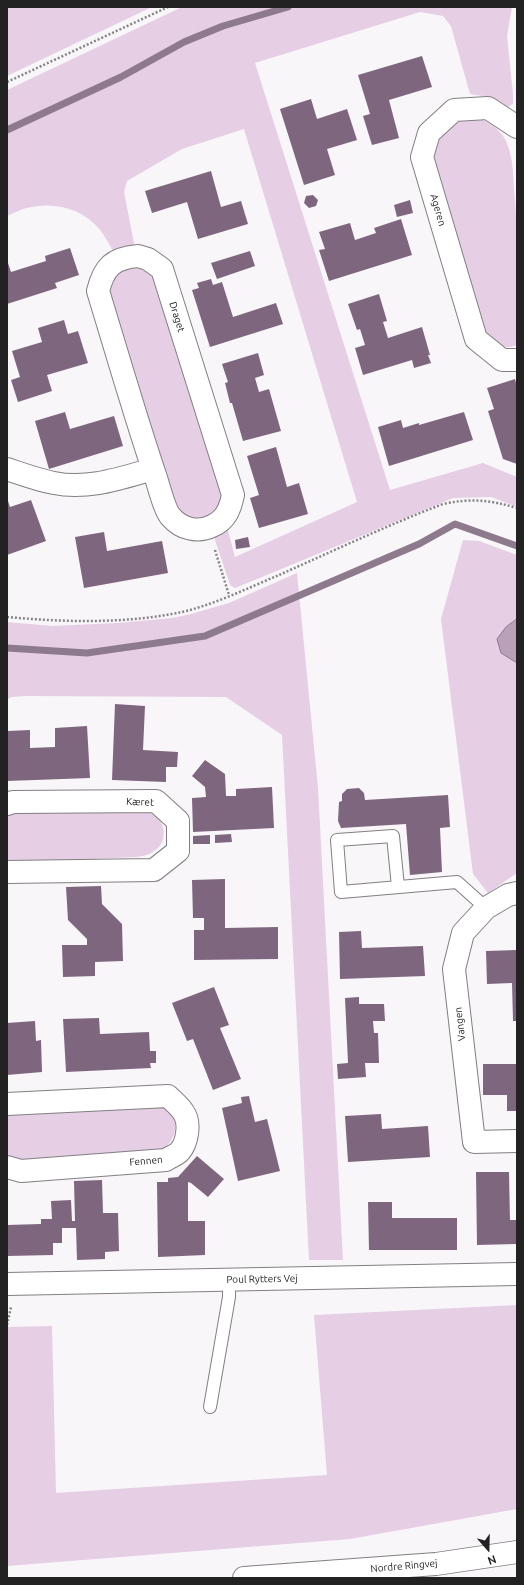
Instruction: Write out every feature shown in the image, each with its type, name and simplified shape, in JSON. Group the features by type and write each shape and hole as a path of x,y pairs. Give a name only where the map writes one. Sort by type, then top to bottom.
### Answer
{"street":[{"name":"Ageren","path":"517,127 488,108 454,110 429,133 422,157 476,339 502,360 517,360"},
{"name":"Draget","path":"138,256 148,259 162,269 233,495 228,513 218,523 208,528 197,530 186,528 176,523 169,516 153,469 98,291 101,278 106,270 113,263 125,257 138,256"},
{"path":"7,469 55,484 86,484 111,482 153,469"},
{"name":"Kæret","path":"7,804 13,802 156,801 178,820 178,851 154,870 7,872"},
{"name":"Vangen","path":"517,893 508,895 486,908 463,933 454,969 474,1142 517,1141"},
{"name":"Fennen","path":"7,1104 168,1096 178,1105 186,1116 187,1129 185,1142 179,1152 166,1160 21,1171 7,1167"},
{"name":"Poul Rytters Vej","path":"10,1293 229,1280 517,1274"},
{"name":"Nordre Ringvej","path":"244,1578 436,1564 517,1552"}],"lane":[{"path":"398,887 393,836 338,840 341,892 457,882 486,908"},
{"path":"210,1407 229,1297 229,1280"}],"path":[{"path":"7,82 168,7"},
{"path":"7,617 71,621 147,617 178,613 244,590 443,504 472,499 517,508"},
{"path":"208,528 229,595"},
{"path":"7,1324 10,1293"}],"shaded area":[{"path":"7,7 152,7 7,76"},
{"path":"182,7 512,7 507,36 513,104 508,107 489,97 470,94 451,26 443,16 420,12 255,63 390,490 483,463 517,477 517,507 491,497 453,498 235,588 230,585 213,534 227,527 235,557 357,502 244,129 182,149 127,181 124,192 135,248 113,251 104,235 93,222 85,216 67,208 47,205 37,206 22,209 7,216 7,90"},
{"path":"474,116 488,122 503,136 508,147 513,171 517,228 517,345 510,347 488,343 426,157 454,117"},
{"path":"142,266 156,278 221,489 222,502 217,512 200,522 178,517 108,299 111,275 122,269"},
{"path":"463,540 479,541 517,555 517,619 506,627 501,653 517,663 517,873 488,893 473,874 441,619"},
{"path":"297,573 318,788 343,1260 309,1260 282,735 226,697 26,696 11,697 7,700 7,622 52,626 117,623 172,618 229,603"},
{"path":"517,619 517,663 501,653 497,639 506,627"},
{"path":"154,811 161,822 164,833 161,844 157,849 148,855 136,857 7,863 7,812"},
{"path":"149,1104 167,1109 172,1114 174,1119 175,1130 173,1136 171,1141 163,1150 18,1160 7,1157 7,1111"},
{"path":"517,1305 517,1509 350,1539 7,1566 7,1327 52,1326 56,1493 327,1475 314,1315"}],"building":[{"path":"422,56 432,87 389,100 399,138 372,145 363,116 370,114 358,75"},
{"path":"311,99 317,119 347,109 357,140 327,149 335,175 304,185 280,109"},
{"path":"211,171 221,207 241,201 248,224 198,239 187,202 152,213 145,191"},
{"path":"313,195 318,200 316,206 309,208 304,203 306,196"},
{"path":"410,200 413,213 397,217 394,205"},
{"path":"401,219 412,255 329,281 319,250 325,249 319,232 350,223 355,240 376,233 374,228"},
{"path":"70,248 79,275 55,283 57,288 7,304 7,260 11,272 46,261 45,256"},
{"path":"250,251 255,266 217,279 211,263"},
{"path":"211,279 213,285 222,282 233,317 276,303 283,324 210,347 192,290 199,288 197,283"},
{"path":"379,294 387,321 383,322 388,338 422,327 431,363 414,368 412,360 363,375 355,348 365,345 360,329 357,330 348,304"},
{"path":"64,320 68,334 78,331 88,363 47,375 52,391 18,402 11,380 20,377 12,351 42,342 38,328"},
{"path":"258,353 264,375 255,378 259,392 269,389 281,431 243,441 232,403 230,403 225,383 228,382 222,364"},
{"path":"515,379 517,387 517,464 503,459 488,411 494,409 487,388"},
{"path":"65,412 70,429 114,416 123,446 49,469 35,421"},
{"path":"464,412 473,440 389,466 378,427 401,420 403,428"},
{"path":"276,447 287,487 299,483 308,514 259,528 250,498 259,495 247,456"},
{"path":"7,498 10,507 31,500 46,541 7,555"},
{"path":"104,532 107,551 162,541 168,573 84,588 75,537"},
{"path":"248,537 250,547 236,549 235,540"},
{"path":"115,704 145,706 143,750 178,752 177,767 166,767 166,782 112,780"},
{"path":"87,726 90,778 7,781 7,731 30,730 30,748 55,747 55,728"},
{"path":"205,760 225,774 226,796 236,796 236,789 272,787 274,828 193,832 192,798 206,797 205,787 192,776"},
{"path":"359,788 364,793 365,800 448,795 450,827 440,828 442,872 410,875 406,824 341,828 338,821 339,802 342,801 342,794 347,789"},
{"path":"231,834 232,842 215,843 215,835"},
{"path":"210,835 210,844 193,844 193,836"},
{"path":"225,879 225,928 278,927 278,959 194,960 194,930 204,930 204,918 193,918 192,880"},
{"path":"101,886 102,904 122,924 123,961 95,962 95,976 63,977 62,945 87,945 87,939 68,920 66,887"},
{"path":"361,931 362,948 423,946 425,976 340,979 339,932"},
{"path":"517,950 517,1021 513,1021 512,983 487,984 486,951"},
{"path":"214,987 229,1025 220,1028 241,1079 213,1090 193,1039 187,1041 172,1003"},
{"path":"359,997 359,1004 384,1004 385,1021 373,1021 374,1033 378,1033 379,1063 365,1063 366,1077 338,1079 337,1064 348,1063 345,998"},
{"path":"99,1018 100,1034 149,1032 150,1051 156,1051 156,1063 150,1063 151,1068 66,1072 63,1019"},
{"path":"35,1021 36,1041 41,1040 42,1072 7,1075 7,1023"},
{"path":"483,1064 517,1064 517,1111 507,1111 507,1095 483,1095"},
{"path":"249,1096 255,1122 267,1119 280,1171 238,1181 222,1108 242,1103 241,1097"},
{"path":"381,1114 382,1129 428,1126 430,1157 348,1162 345,1116"},
{"path":"197,1156 224,1179 208,1197 188,1182 188,1221 205,1221 205,1255 158,1257 157,1182 168,1182 168,1178 178,1177"},
{"path":"476,1172 509,1172 510,1220 517,1220 517,1244 477,1245"},
{"path":"102,1180 103,1213 118,1213 119,1251 105,1252 105,1259 77,1260 76,1228 62,1228 62,1243 53,1243 53,1255 7,1256 7,1225 41,1224 41,1219 52,1219 51,1201 71,1200 72,1221 75,1221 74,1181"},
{"path":"368,1202 392,1202 392,1218 457,1218 457,1250 369,1250"}],"waterway":[{"path":"7,130 121,77 184,42 223,26 288,7"},
{"path":"7,648 87,653 205,636 419,544 455,524 517,546"}]}
